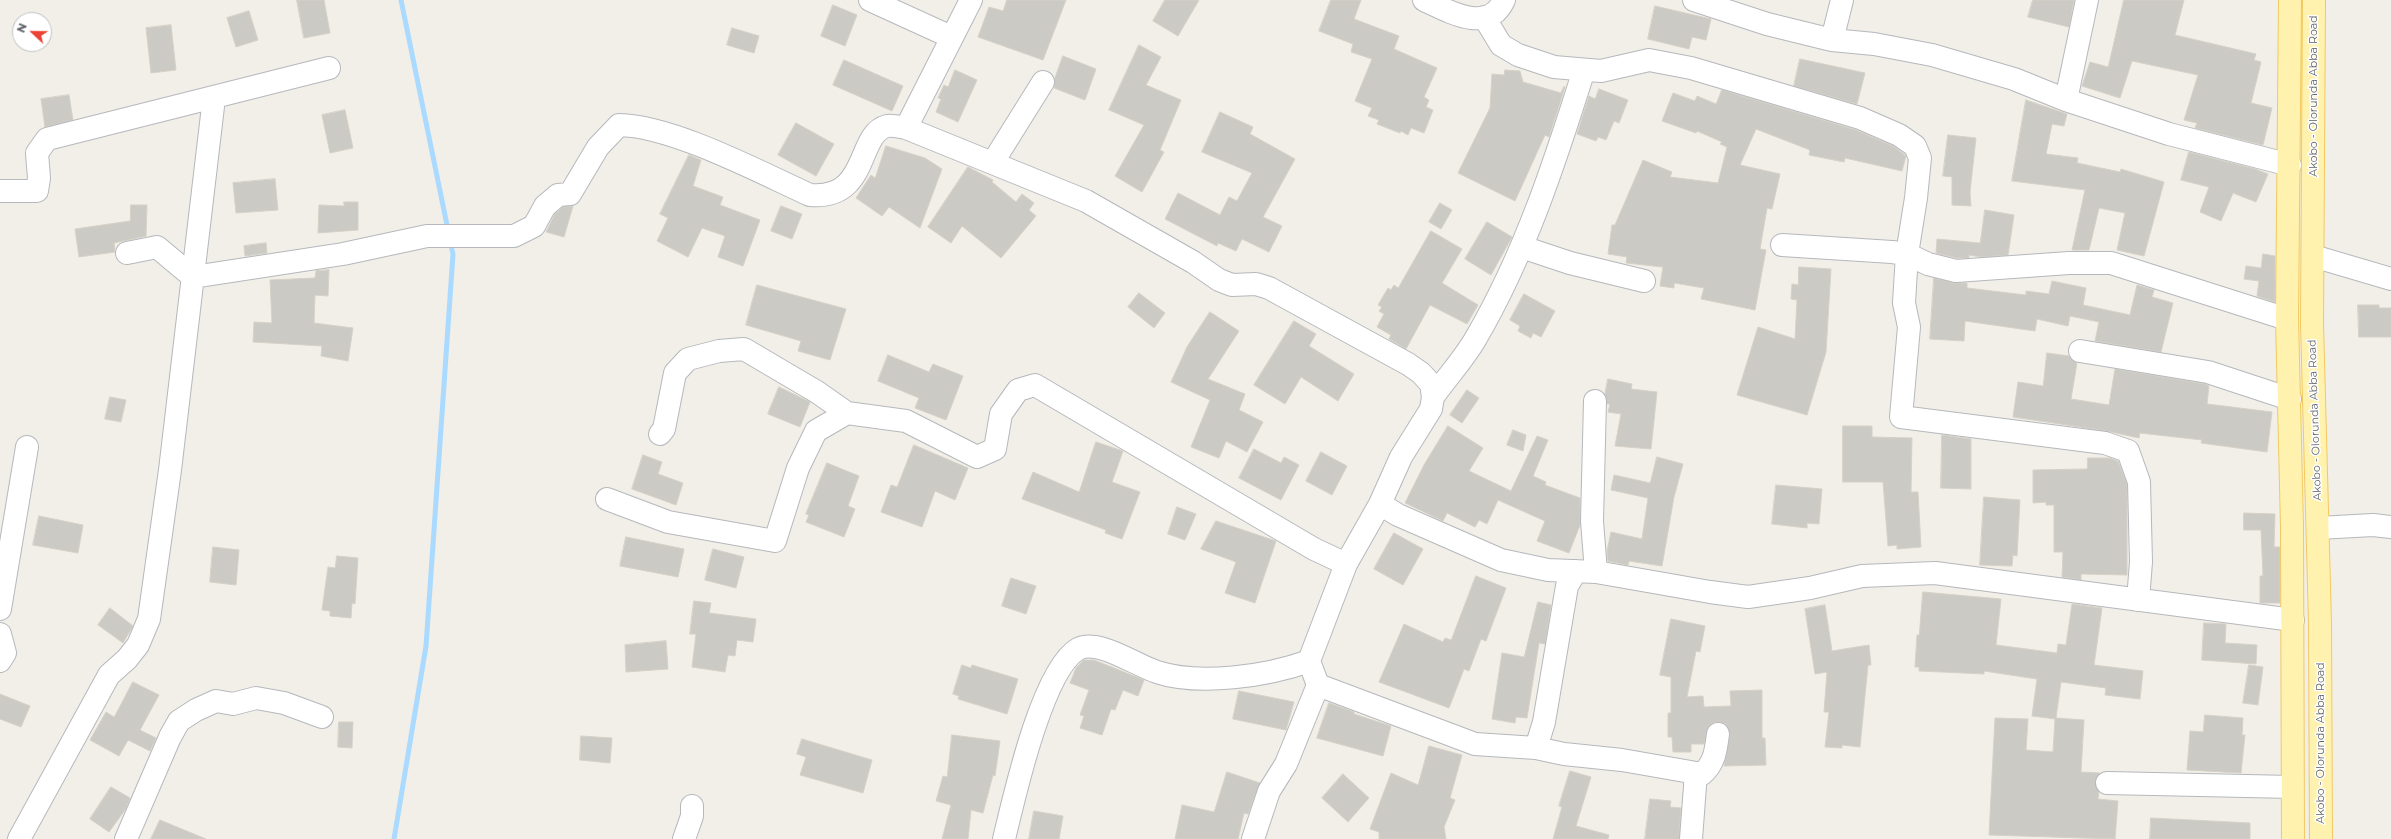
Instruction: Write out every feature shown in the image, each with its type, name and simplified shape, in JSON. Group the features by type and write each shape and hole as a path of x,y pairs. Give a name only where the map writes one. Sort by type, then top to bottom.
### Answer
{"main road":[{"path":"2290,0 2290,165 2287,319 2290,399 2293,620 2293,839"},
{"name":"Akobo - Olorunda Abba Road","path":"2314,0 2312,323 2318,528 2321,839"},
{"path":"2292,741 2321,740"}],"street":[{"path":"870,0 951,37"},
{"path":"906,128 971,0"},
{"path":"1424,0 1471,20 1484,17 1495,11 1504,0"},
{"path":"1694,0 1767,24 1832,40 1874,44 1932,55 2014,79 2066,100 2169,134 2290,165"},
{"path":"1832,40 1842,0"},
{"path":"2066,100 2087,0"},
{"path":"1484,17 1501,45 1518,55 1554,67 1601,71 1649,60 1691,68 1853,116 1900,135 1916,146 1920,158 1916,198 1907,254 1904,303 1909,327 1901,417 2105,443 2128,451 2139,482 2141,562 2138,600"},
{"path":"0,191 37,191 39,178 36,154 47,139 329,68"},
{"path":"1253,839 1269,791 1286,764 1318,685 1309,661 1346,564 1380,504 1402,458 1430,409 1433,397 1476,339 1522,247 1550,178 1584,70"},
{"path":"993,162 1043,82"},
{"path":"19,839 109,675 127,659 145,632 149,619 170,470 214,98"},
{"path":"127,253 157,247 193,277 343,254 427,236 514,236 534,226 545,206 558,195 570,194 598,147 618,125 638,125 689,142 810,195 825,196 846,187 877,132 887,126 906,128 993,162 1112,214 1193,262 1218,280 1232,284 1256,284 1269,288 1408,364 1421,373 1431,384 1433,397"},
{"path":"1782,245 1907,254 1928,264 1956,271 2069,263 2111,263 2287,319"},
{"path":"1522,247 1570,263 1644,281"},
{"path":"2313,256 2391,279"},
{"path":"660,434 664,430 675,373 688,359 719,351 744,349 817,392 848,413 906,421 976,457 995,449 1001,414 1018,390 1036,385 1314,549 1346,564"},
{"path":"2080,351 2208,372 2290,399"},
{"path":"1536,748 1544,722 1567,586 1586,572 1592,521 1595,401"},
{"path":"607,499 668,522 775,541 798,468 816,431 848,413"},
{"path":"0,609 27,447"},
{"path":"1380,504 1398,515 1501,560 1548,570 1586,572 1748,597 1810,588 1862,576 1935,573 2293,620"},
{"path":"2318,528 2373,525 2391,527"},
{"path":"0,634 5,653 0,661"},
{"path":"1004,839 1022,767 1038,716 1061,665 1078,649 1098,646 1157,672 1175,676 1226,678 1284,670 1309,661"},
{"path":"1318,685 1475,744 1536,748 1564,754 1622,760 1702,774 1710,767 1716,752 1718,734"},
{"path":"126,839 170,737 179,721 196,710 216,701 233,704 256,698 284,703 322,718"},
{"path":"1691,839 1696,773"},
{"path":"2107,783 2292,787"},
{"path":"684,839 692,816 692,806"}],"building":[{"path":"297,0 324,0 330,33 304,38"},
{"path":"1007,0 1066,0 1043,60 978,37 989,7 1003,11"},
{"path":"1165,0 1199,0 1178,36 1153,21"},
{"path":"1331,0 1361,0 1354,19 1399,36 1394,49 1437,68 1424,97 1429,100 1426,107 1433,110 1424,133 1411,128 1408,135 1401,131 1400,133 1377,124 1379,120 1368,116 1372,108 1355,101 1372,59 1351,52 1353,44 1319,31"},
{"path":"2033,0 2074,0 2069,27 2028,17"},
{"path":"2124,0 2184,0 2175,35 2256,54 2254,60 2261,62 2251,103 2272,108 2263,145 2195,128 2197,123 2184,120 2198,75 2132,61 2120,98 2082,86 2090,62 2108,67"},
{"path":"833,5 857,15 845,46 821,36"},
{"path":"1655,6 1711,19 1706,40 1692,37 1689,49 1648,39"},
{"path":"249,11 258,40 236,47 227,18"},
{"path":"171,25 176,70 151,73 146,28"},
{"path":"732,28 759,36 754,53 727,45"},
{"path":"1139,45 1161,57 1146,85 1181,100 1160,150 1164,152 1142,192 1115,176 1144,125 1109,110"},
{"path":"1063,56 1096,69 1085,100 1054,88 1055,78"},
{"path":"1800,59 1865,73 1857,104 1794,86"},
{"path":"844,60 903,86 892,111 833,85"},
{"path":"955,70 977,80 958,122 936,112 941,99 938,98 944,85 948,87"},
{"path":"1505,70 1520,71 1523,82 1561,93 1564,86 1565,87 1549,137 1545,135 1515,201 1458,173 1490,108 1492,74 1504,75"},
{"path":"1599,89 1628,100 1619,123 1614,121 1606,140 1598,137 1596,141 1577,134 1589,96 1595,99"},
{"path":"1722,90 1856,130 1893,146 1906,156 1902,171 1845,158 1844,162 1809,155 1810,150 1756,129 1740,165 1780,174 1772,209 1767,208 1760,249 1766,250 1755,310 1701,299 1704,288 1674,283 1674,288 1660,286 1663,267 1626,263 1627,257 1608,254 1612,225 1615,225 1643,160 1672,172 1670,177 1718,183 1727,147 1720,144 1722,142 1697,131 1696,133 1662,121 1673,93 1695,101 1697,96 1716,104"},
{"path":"69,95 73,120 45,127 41,99"},
{"path":"2026,100 2067,114 2064,126 2052,124 2046,154 2078,158 2077,163 2120,172 2121,169 2164,182 2144,256 2117,250 2125,213 2099,208 2089,250 2072,250 2085,190 2012,181"},
{"path":"345,110 353,148 330,153 322,115"},
{"path":"1220,112 1253,127 1250,134 1295,159 1263,217 1282,226 1269,252 1242,239 1236,251 1218,243 1217,246 1165,219 1178,193 1220,215 1229,197 1237,201 1252,173 1202,152"},
{"path":"796,123 834,144 816,176 778,155"},
{"path":"1948,135 1976,138 1970,192 1971,206 1952,205 1952,177 1943,176"},
{"path":"886,146 925,158 942,169 920,228 889,207 882,216 856,198 871,175 875,178"},
{"path":"2189,152 2255,169 2268,174 2256,202 2233,193 2221,221 2200,212 2209,187 2181,180"},
{"path":"689,155 701,160 693,186 723,197 720,205 760,220 743,266 718,257 725,236 702,228 688,257 657,241 668,218 660,214"},
{"path":"968,167 993,180 992,182 1016,202 1022,194 1034,203 1029,210 1036,216 1001,258 962,226 951,243 928,227"},
{"path":"275,179 278,210 236,213 233,183"},
{"path":"344,202 358,202 358,230 318,233 319,205 344,206"},
{"path":"1440,203 1452,210 1441,229 1429,222"},
{"path":"131,205 147,205 146,236 114,243 115,252 79,257 75,229 130,221"},
{"path":"573,206 564,237 546,232 555,214 563,207"},
{"path":"781,206 802,214 792,239 771,231"},
{"path":"1985,210 2014,215 2008,255 1981,257 1969,255 1969,258 1957,258 1936,253 1937,239 1980,243"},
{"path":"1487,222 1512,237 1491,275 1465,259"},
{"path":"1431,231 1462,249 1442,283 1478,305 1467,324 1430,305 1406,349 1389,339 1391,335 1377,327 1384,314 1379,311 1382,307 1378,305 1388,288 1391,290 1394,285 1398,288"},
{"path":"266,243 267,253 245,256 244,246"},
{"path":"2263,254 2275,256 2275,302 2257,296 2259,281 2244,279 2246,266 2261,268"},
{"path":"1799,267 1831,269 1826,352 1807,415 1737,395 1758,327 1795,339 1797,300 1791,299 1792,284 1798,285"},
{"path":"329,270 328,296 315,295 314,323 353,328 348,361 321,356 322,346 253,342 254,322 272,323 270,280 315,278 316,271"},
{"path":"1934,278 1953,283 1967,283 1967,288 2026,295 2026,291 2049,294 2052,281 2086,288 2083,305 2130,315 2137,285 2154,290 2152,297 2173,303 2161,352 2095,341 2099,322 2070,316 2068,326 2037,319 2035,331 1965,321 1964,341 1930,339"},
{"path":"757,285 846,309 830,360 798,351 801,341 746,325"},
{"path":"1139,293 1165,313 1154,328 1128,307"},
{"path":"1524,294 1555,311 1541,337 1533,333 1531,338 1518,331 1520,326 1510,320"},
{"path":"2358,305 2379,305 2379,308 2391,308 2391,337 2359,337"},
{"path":"1210,312 1239,331 1208,379 1245,394 1239,410 1263,422 1247,452 1226,441 1219,458 1191,447 1210,400 1171,382 1187,347"},
{"path":"1294,321 1316,334 1309,346 1354,374 1338,401 1301,377 1285,404 1254,385"},
{"path":"2047,353 2069,356 2077,363 2071,399 2109,405 2115,369 2205,384 2209,386 2207,404 2272,412 2267,452 2201,443 2202,440 2140,433 2139,438 2107,431 2013,417 2018,382 2043,386"},
{"path":"888,355 929,372 933,364 963,376 946,420 915,408 919,398 878,381"},
{"path":"1608,379 1632,384 1631,389 1657,392 1651,449 1615,446 1621,414 1608,412 1610,404 1607,404 1605,394"},
{"path":"779,387 810,402 800,427 768,414"},
{"path":"1467,390 1479,398 1462,423 1450,415"},
{"path":"110,397 126,400 121,422 105,419"},
{"path":"1448,426 1483,448 1469,471 1511,491 1537,436 1548,440 1533,476 1546,482 1545,485 1580,498 1580,525 1569,553 1537,541 1545,521 1498,500 1487,524 1479,520 1475,527 1447,513 1443,521 1405,503 1424,465"},
{"path":"1843,426 1872,426 1872,437 1912,438 1911,492 1918,492 1921,547 1897,549 1897,545 1888,546 1883,482 1843,482"},
{"path":"1513,430 1526,435 1523,451 1507,445"},
{"path":"1942,435 1971,439 1971,489 1941,488"},
{"path":"1096,442 1123,451 1112,482 1140,492 1122,539 1105,533 1106,530 1022,499 1033,472 1079,492"},
{"path":"914,445 968,468 955,500 935,491 922,527 881,512 891,485 897,487"},
{"path":"1254,449 1281,463 1284,457 1299,465 1281,500 1239,478"},
{"path":"1321,452 1347,466 1332,495 1306,481"},
{"path":"643,455 662,462 658,474 683,483 676,505 632,489"},
{"path":"1657,457 1683,464 1674,497 1662,566 1629,561 1628,565 1608,561 1607,551 1611,532 1642,539 1648,498 1611,490 1614,475 1650,483"},
{"path":"2088,458 2110,458 2118,461 2127,484 2127,575 2081,574 2081,580 2062,577 2063,552 2054,552 2054,505 2046,505 2046,502 2033,503 2033,470 2087,469"},
{"path":"827,463 859,476 848,506 855,509 844,537 806,522 809,515 806,514"},
{"path":"1776,485 1822,489 1819,524 1807,523 1807,528 1772,524"},
{"path":"1984,497 2020,500 2017,556 2013,555 2012,566 1980,565"},
{"path":"1177,507 1196,514 1185,540 1168,534"},
{"path":"2244,513 2275,514 2274,547 2280,547 2280,603 2260,603 2260,576 2263,576 2261,530 2244,530"},
{"path":"39,516 83,525 78,553 33,545"},
{"path":"1216,521 1276,541 1255,603 1225,593 1236,562 1201,549"},
{"path":"1394,533 1423,549 1403,585 1374,569"},
{"path":"626,537 684,549 678,577 620,566"},
{"path":"213,547 239,550 236,585 210,582"},
{"path":"713,549 744,557 736,588 705,580"},
{"path":"337,556 358,558 355,604 352,603 351,618 330,616 330,611 322,610 328,567 335,568"},
{"path":"1476,576 1506,588 1486,641 1481,639 1469,671 1464,669 1449,708 1379,682 1404,624 1443,642 1445,638 1451,640"},
{"path":"1011,578 1036,586 1026,614 1002,606"},
{"path":"1923,592 2001,599 1996,645 2057,653 2058,644 2066,645 2072,604 2102,608 2094,665 2143,671 2140,699 2105,695 2106,688 2061,682 2056,718 2084,720 2081,772 2100,773 2095,782 2099,792 2098,799 2118,801 2115,839 1989,835 1995,718 2028,719 2026,750 2053,752 2055,719 2032,716 2037,679 1984,671 1984,674 1919,671 1919,667 1915,667 1917,635 1919,635"},
{"path":"694,601 711,603 709,613 756,619 753,642 737,640 735,656 728,655 725,672 692,667 696,634 690,634"},
{"path":"1538,602 1551,605 1545,644 1539,643 1527,718 1516,717 1515,723 1492,719 1502,653 1524,657"},
{"path":"1825,605 1832,651 1869,645 1871,665 1868,665 1860,747 1842,745 1842,748 1825,747 1829,712 1824,712 1827,672 1815,674 1805,609"},
{"path":"110,608 133,626 123,643 98,625"},
{"path":"1671,619 1705,626 1700,652 1696,651 1687,697 1703,696 1704,707 1731,706 1730,691 1762,690 1762,738 1765,738 1766,765 1724,766 1730,735 1726,724 1720,722 1714,722 1708,727 1704,744 1691,744 1691,752 1673,752 1672,737 1668,737 1668,713 1671,713 1671,677 1660,675"},
{"path":"2204,623 2226,624 2225,643 2257,645 2256,664 2202,660"},
{"path":"666,641 668,669 626,672 625,645"},
{"path":"1084,660 1094,660 1144,680 1138,696 1123,690 1115,710 1111,709 1102,735 1080,728 1084,716 1080,715 1089,690 1070,683 1076,668"},
{"path":"962,665 971,668 972,665 1018,679 1007,714 958,699 959,696 953,694"},
{"path":"2249,665 2263,667 2258,705 2243,703"},
{"path":"133,682 159,695 140,730 156,738 150,751 128,740 119,756 90,740 106,712 114,717"},
{"path":"1239,691 1294,702 1286,730 1233,719"},
{"path":"0,694 30,706 21,727 0,719"},
{"path":"1329,703 1354,712 1354,714 1391,726 1383,756 1317,738"},
{"path":"2205,715 2243,718 2242,735 2245,735 2241,773 2187,770 2190,731 2203,732"},
{"path":"339,722 353,722 352,748 338,747"},
{"path":"952,735 1000,741 995,776 993,775 983,813 971,810 968,839 942,839 951,805 936,801 943,776 947,777"},
{"path":"581,736 612,738 610,763 580,760"},
{"path":"802,739 872,760 863,793 800,775 806,757 797,754"},
{"path":"1429,746 1462,755 1450,798 1455,800 1444,827 1446,839 1379,839 1379,832 1370,829 1391,773 1418,785"},
{"path":"1570,771 1591,777 1576,826 1609,835 1608,839 1553,839 1562,807 1559,806"},
{"path":"1227,772 1260,783 1248,814 1244,813 1238,839 1175,839 1182,805 1214,812"},
{"path":"1343,774 1369,798 1348,822 1322,798"},
{"path":"111,787 130,798 125,810 109,832 90,819"},
{"path":"1650,799 1671,801 1670,807 1681,808 1679,839 1645,839"},
{"path":"1034,811 1063,816 1059,839 1029,839"},
{"path":"2151,818 2250,823 2250,839 2150,839"},
{"path":"160,820 206,839 151,839"}],"waterway":[{"path":"401,0 448,230"},
{"path":"394,839 426,646 453,254 450,242"}]}
